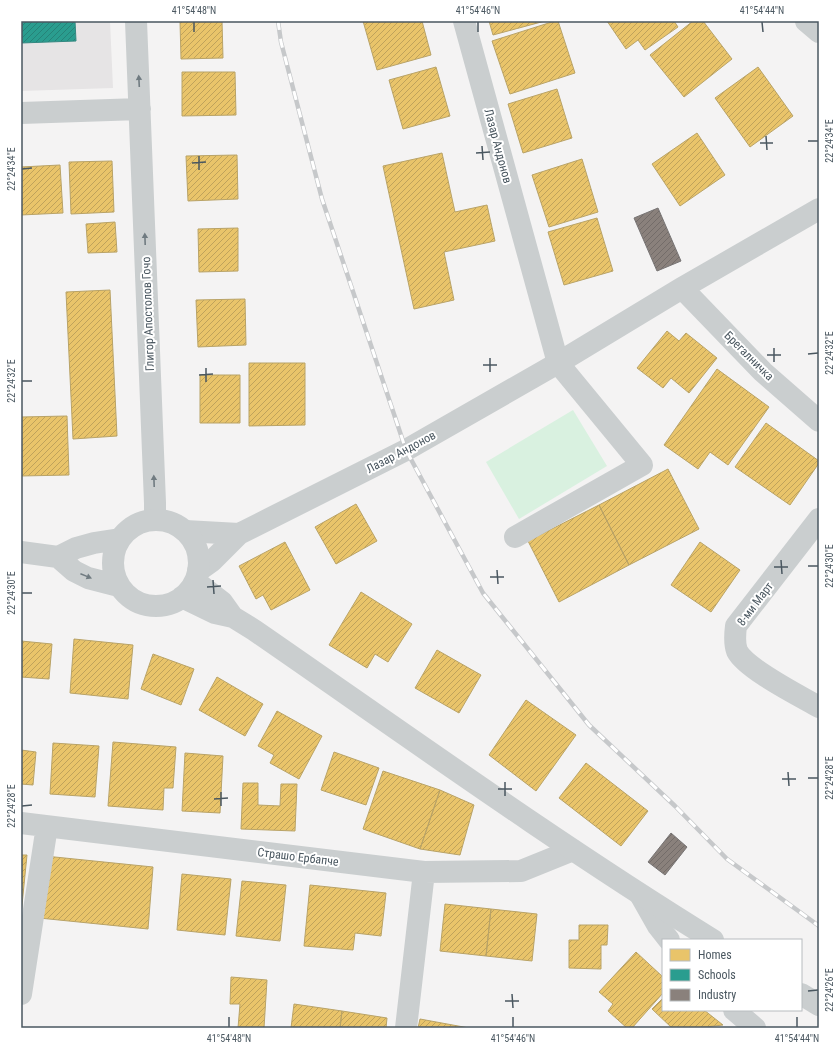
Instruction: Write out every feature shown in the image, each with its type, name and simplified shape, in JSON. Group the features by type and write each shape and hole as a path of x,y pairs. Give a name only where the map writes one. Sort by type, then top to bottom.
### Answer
{"street":[{"name":"Глигор Апостолов Гочо","path":"136,21 155,520"},
{"name":"Лазар Андонов","path":"464,21 558,363 642,465 515,537"},
{"path":"806,21 819,32"},
{"path":"21,113 140,109"},
{"name":"Лазар Андонов","path":"192,583 212,560 239,534 406,450 558,363 682,288 819,209"},
{"name":"Брегалничка","path":"682,288 763,372 819,421"},
{"name":"8-ми Март","path":"819,519 736,626 734,637 737,650 743,660 819,707"},
{"path":"155,520 166,521 185,531 194,543 198,557 192,583 169,604 155,606 141,604 129,596 119,586 114,574 113,562 115,550 120,539 129,529 141,522 155,520"},
{"name":"Лазар Андонов","path":"185,531 239,534"},
{"path":"58,557 76,548 94,543 120,539"},
{"path":"21,552 58,557 74,571 88,578 119,586"},
{"path":"192,583 222,602 233,617 573,850 642,896 712,939"},
{"name":"Страшо Ербапче","path":"21,823 424,872 521,871 573,850"},
{"path":"21,994 47,826"},
{"path":"406,1028 424,872"},
{"path":"642,896 658,926 668,939"},
{"path":"802,995 819,1005"},
{"path":"735,1011 755,1028"}],"shaded area":[{"path":"21,21 110,21 113,88 21,91"}],"green space":[{"path":"573,410 607,466 519,519 486,462"}],"building: Homes":[{"path":"180,21 222,21 223,58 181,59"},
{"path":"363,21 422,21 431,55 377,70"},
{"path":"489,21 545,21 493,35"},
{"path":"558,21 575,73 510,94 492,41"},
{"path":"607,21 674,21 678,27 645,50 638,40 626,49"},
{"path":"693,21 703,21 732,59 684,97 650,55"},
{"path":"436,67 450,116 403,129 389,80"},
{"path":"758,67 793,116 750,147 715,98"},
{"path":"182,72 235,72 236,115 182,116"},
{"path":"557,89 572,138 523,153 508,104"},
{"path":"697,133 725,175 680,206 652,164"},
{"path":"442,153 455,212 487,205 495,241 444,252 454,300 414,309 383,166"},
{"path":"237,155 238,199 188,201 186,156"},
{"path":"582,159 598,212 549,227 532,175"},
{"path":"112,161 114,212 71,214 69,162"},
{"path":"60,165 63,213 21,215 21,167"},
{"path":"597,218 613,271 564,285 548,232"},
{"path":"115,222 117,252 88,253 86,224"},
{"path":"238,228 238,271 199,272 198,229"},
{"path":"110,290 117,436 73,439 66,292"},
{"path":"245,299 246,345 198,347 196,300"},
{"path":"667,331 679,341 686,333 717,358 689,393 671,378 663,388 637,368"},
{"path":"249,363 305,363 305,425 249,426"},
{"path":"717,369 769,407 728,465 710,452 698,469 664,445"},
{"path":"200,375 240,375 240,423 200,423"},
{"path":"67,416 69,475 21,476 21,417"},
{"path":"766,423 819,461 790,505 735,467"},
{"path":"668,469 699,529 629,565 599,505"},
{"path":"356,504 377,541 336,564 315,527"},
{"path":"599,505 629,565 559,602 528,541"},
{"path":"285,542 310,590 271,610 263,595 256,599 239,566"},
{"path":"700,542 740,570 711,612 671,585"},
{"path":"361,592 412,624 388,662 375,654 367,668 329,645"},
{"path":"74,639 133,645 128,699 70,693"},
{"path":"21,641 52,644 49,679 21,677"},
{"path":"437,650 481,675 459,713 415,688"},
{"path":"153,654 194,669 181,705 141,689"},
{"path":"217,677 263,704 245,736 199,710"},
{"path":"526,700 576,735 536,791 489,755"},
{"path":"277,711 322,736 299,779 270,763 274,755 258,746"},
{"path":"113,742 176,747 173,788 164,788 163,810 108,806"},
{"path":"53,743 99,746 95,797 50,794"},
{"path":"21,750 36,752 33,785 21,784"},
{"path":"334,752 379,768 366,805 321,790"},
{"path":"185,753 223,756 220,813 182,811"},
{"path":"586,763 648,811 621,846 559,798"},
{"path":"383,771 440,790 420,849 363,829"},
{"path":"243,783 258,783 258,805 280,806 281,784 297,784 295,831 241,829"},
{"path":"440,790 474,805 460,855 420,849"},
{"path":"21,855 27,855 21,915"},
{"path":"45,856 153,867 148,929 39,918"},
{"path":"182,874 231,879 225,935 177,930"},
{"path":"242,881 286,885 280,941 236,936"},
{"path":"310,885 386,893 381,936 355,933 353,950 304,946"},
{"path":"445,904 491,909 486,956 440,951"},
{"path":"491,909 537,914 532,961 486,956"},
{"path":"579,925 608,925 607,945 601,945 601,969 569,968 569,940 579,940"},
{"path":"636,952 662,976 662,994 632,1028 627,1028 608,1011 613,1004 599,992"},
{"path":"231,977 267,980 264,1028 238,1028 240,1004 230,1004"},
{"path":"662,999 662,1011 705,1011 723,1025 696,1028 672,1028 652,1009"},
{"path":"294,1004 342,1011 340,1028 291,1028"},
{"path":"342,1011 387,1018 386,1028 340,1028"},
{"path":"420,1019 469,1028 418,1028"}],"building: Schools":[{"path":"21,21 75,21 76,41 21,43"}],"building: Industry":[{"path":"658,208 681,261 657,271 634,218"},
{"path":"671,833 687,847 665,875 648,862"}],"railway":[{"path":"278,21 281,42 322,199 406,450 483,593 589,725 675,806 727,859 819,926"}]}
